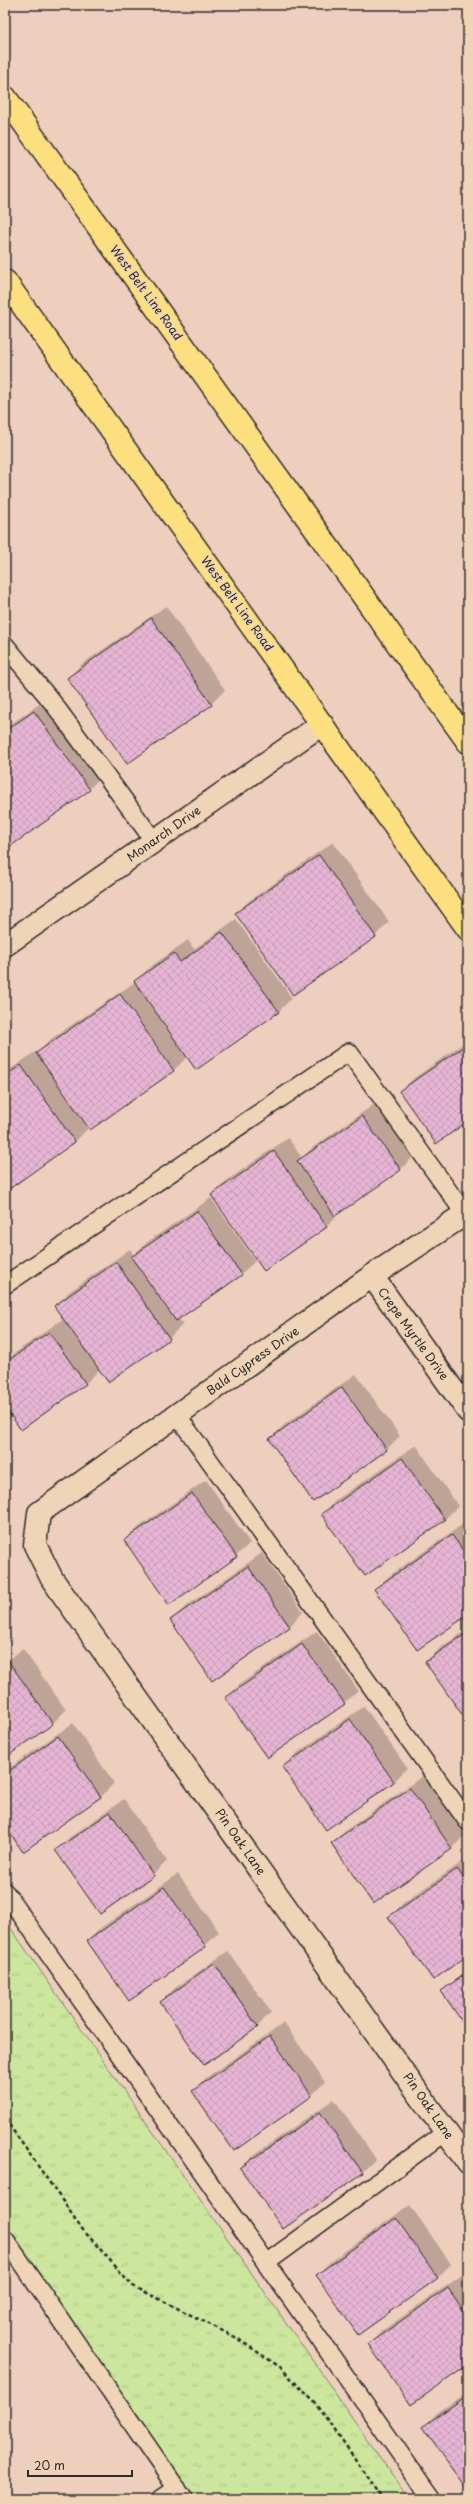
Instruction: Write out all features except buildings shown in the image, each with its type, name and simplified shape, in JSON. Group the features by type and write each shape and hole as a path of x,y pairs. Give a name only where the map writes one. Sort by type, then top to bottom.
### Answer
{"main road":[{"name":"West Belt Line Road","path":"5,97 468,742"},
{"name":"West Belt Line Road","path":"5,281 468,929"}],"street":[{"name":"Monarch Drive","path":"5,945 322,724"},
{"name":"Bald Cypress Drive","path":"39,1513 372,1276 466,1213"},
{"name":"Crepe Myrtle Drive","path":"372,1276 468,1409"},
{"name":"Pin Oak Lane","path":"39,1513 36,1545 52,1579 468,2163"}],"lane":[{"path":"5,645 53,703 154,841"},
{"path":"5,1285 349,1052 466,1213"},
{"path":"177,1415 468,1822"},
{"path":"5,1892 432,2499"},
{"path":"266,2263 446,2132"},
{"path":"5,2239 180,2494 161,2499"}],"path":[{"path":"5,2119 83,2230 134,2286 235,2337 280,2367 318,2406 382,2499"}],"green space":[{"path":"5,1920 409,2499 179,2499 5,2253"}]}
